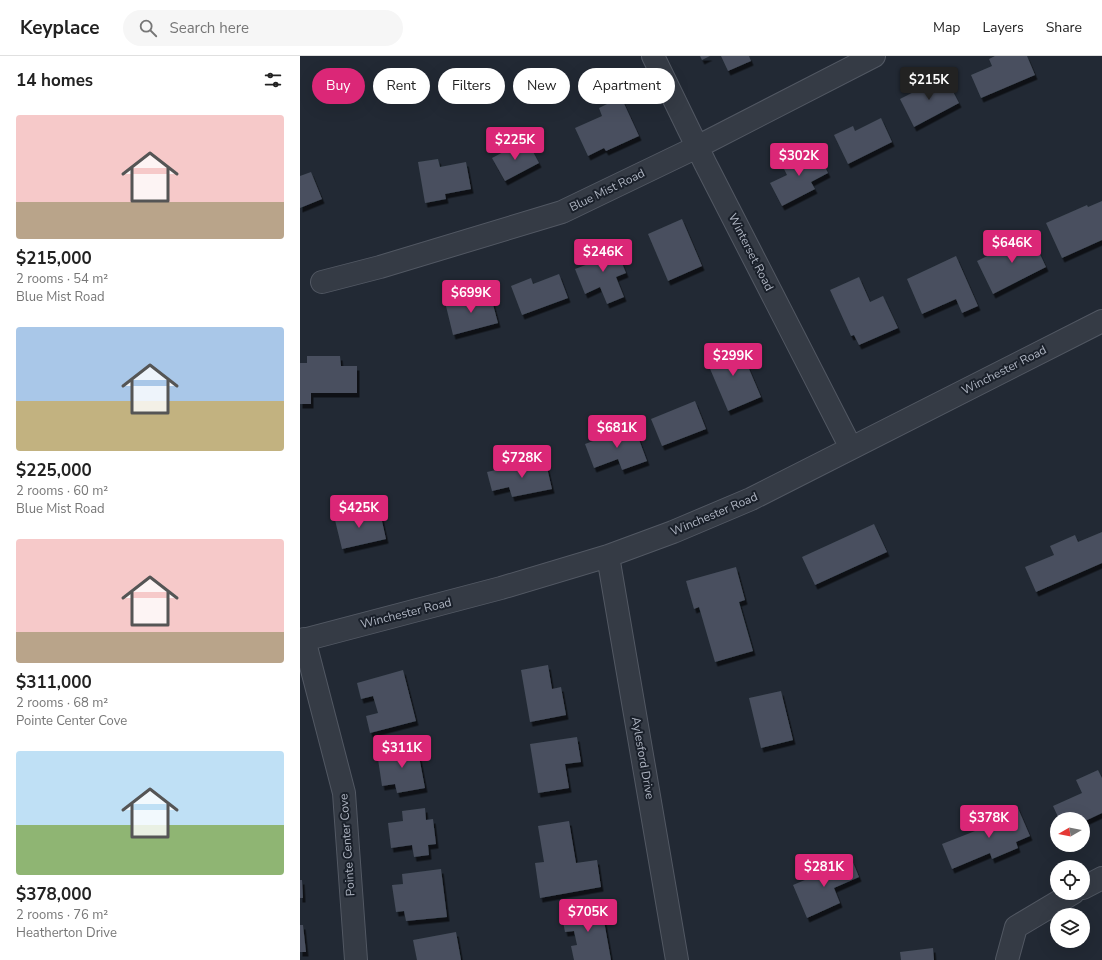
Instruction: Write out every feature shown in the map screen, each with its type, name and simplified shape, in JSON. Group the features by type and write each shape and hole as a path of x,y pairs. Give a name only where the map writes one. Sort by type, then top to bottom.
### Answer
{"street":[{"name":"Winterset Road","path":"652,56 851,448"},
{"name":"Blue Mist Road","path":"322,282 380,267 562,212 697,147 874,56"},
{"name":"Winchester Road","path":"302,640 501,588 608,556 673,532 751,499 1102,321"},
{"name":"Aylesford Drive","path":"608,556 678,960"},
{"name":"Pointe Center Cove","path":"302,640 344,793 356,960"},
{"path":"1090,884 1102,878"},
{"path":"1007,960 1016,927 1061,900"}],"building":[{"path":"700,56 710,56 702,60"},
{"path":"721,56 749,56 751,61 728,71"},
{"path":"995,56 1027,56 1035,75 981,98 971,75 992,66 989,59"},
{"path":"945,76 959,103 914,127 900,99"},
{"path":"607,104 624,104 639,136 606,151 604,148 588,156 575,128 602,116 599,108"},
{"path":"881,118 892,142 848,164 834,135 853,126 855,131"},
{"path":"522,142 525,149 530,146 539,163 505,181 492,158"},
{"path":"816,149 828,173 811,182 815,189 782,206 770,183 787,175 782,165"},
{"path":"438,159 440,167 466,162 471,189 445,194 446,199 425,203 418,162"},
{"path":"311,172 322,199 300,208 300,176"},
{"path":"1102,201 1102,240 1062,258 1046,223 1087,205 1088,207"},
{"path":"682,219 702,266 668,281 648,234"},
{"path":"1031,235 1046,267 993,294 977,261"},
{"path":"614,243 626,273 616,277 624,297 607,304 600,287 585,294 575,269 591,263 587,254"},
{"path":"956,256 978,306 962,313 956,299 922,314 907,279"},
{"path":"559,274 568,298 522,315 511,286 531,278 533,284"},
{"path":"859,277 870,302 883,296 898,328 859,345 854,335 851,336 830,290"},
{"path":"474,295 476,301 491,297 498,323 453,335 445,302"},
{"path":"738,343 761,397 728,411 705,357"},
{"path":"307,356 340,356 341,366 357,366 357,393 311,393 311,404 300,404 300,363 307,363"},
{"path":"695,401 706,429 662,446 651,419"},
{"path":"634,426 647,461 622,470 618,459 594,468 585,444"},
{"path":"545,459 552,489 512,497 509,487 492,491 487,472"},
{"path":"352,512 353,518 380,512 386,539 342,549 334,516"},
{"path":"874,524 887,552 815,585 802,557"},
{"path":"1102,532 1102,563 1036,592 1025,567 1054,555 1050,546 1075,535 1078,542"},
{"path":"736,567 745,600 739,602 753,651 715,662 699,607 694,609 686,581"},
{"path":"548,665 552,689 561,687 566,715 530,722 521,670"},
{"path":"403,670 416,721 370,733 366,716 378,713 373,696 361,699 357,683"},
{"path":"781,691 793,740 761,748 749,698"},
{"path":"577,737 581,762 565,764 569,788 538,793 530,744"},
{"path":"411,742 413,752 418,751 425,788 397,793 395,784 382,786 378,759 390,756 388,746"},
{"path":"1098,770 1102,778 1102,813 1090,819 1090,812 1056,812 1053,806 1082,793 1076,780"},
{"path":"1017,806 1030,836 1016,842 1018,848 992,859 990,853 952,869 942,844 998,822 993,810 999,807 1001,812"},
{"path":"425,808 426,820 433,819 436,844 428,845 429,855 414,857 412,845 391,848 388,823 403,821 402,811"},
{"path":"569,821 576,863 597,860 601,887 540,898 535,863 544,862 538,826"},
{"path":"852,860 859,877 834,888 840,903 807,918 793,885"},
{"path":"441,869 447,917 406,921 404,911 396,912 392,885 403,884 402,874"},
{"path":"300,880 302,880 303,898 300,898"},
{"path":"601,904 611,960 574,960 571,946 577,945 574,931 565,932 561,911"},
{"path":"300,925 303,925 306,952 300,952"},
{"path":"456,932 461,960 417,960 413,940"},
{"path":"933,948 934,960 901,960 900,952"}]}
